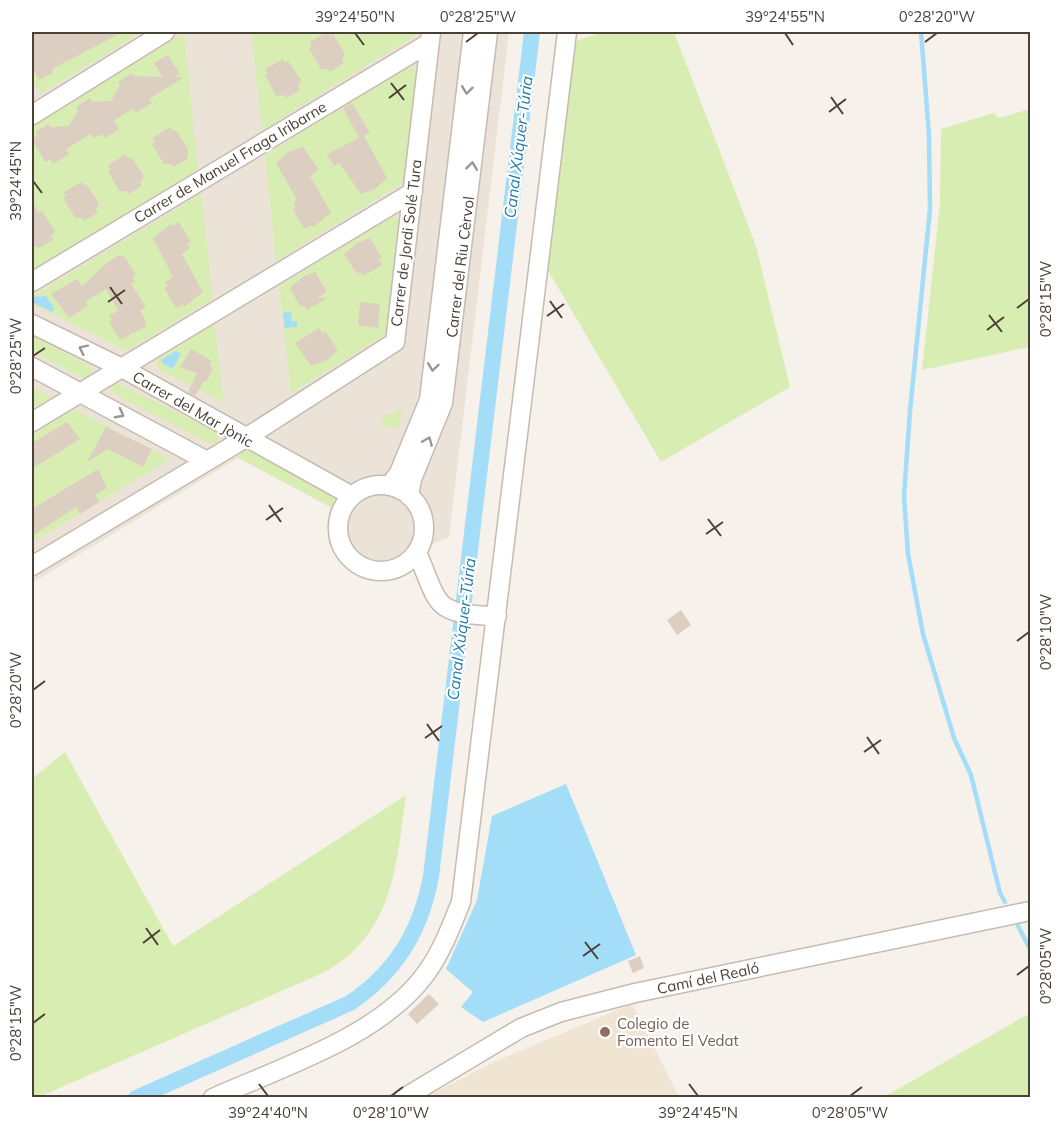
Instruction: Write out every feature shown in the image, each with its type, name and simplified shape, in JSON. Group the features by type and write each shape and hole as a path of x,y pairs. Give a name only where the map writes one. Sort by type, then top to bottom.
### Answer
{"street":[{"path":"32,115 165,32"},
{"name":"Carrer del Riu Cèrvol","path":"389,486 399,473 429,400 474,32"},
{"name":"Carrer del Riu Cèrvol","path":"409,496 412,479 443,404 488,32"},
{"path":"213,1098 351,1035 381,1018 409,993 425,974 446,939 461,902 491,616 567,32"},
{"name":"Carrer de Jordi Solé Tura","path":"32,566 244,439 395,342 430,37"},
{"name":"Carrer de Manuel Fraga Iribarne","path":"32,282 430,37"},
{"path":"32,422 413,192"},
{"name":"Carrer del Mar Jònic","path":"32,324 122,368 244,439 352,496"},
{"path":"32,368 207,461"},
{"path":"375,485 389,486 409,496 417,505 423,523 422,541 417,552 400,566 380,571 365,568 353,561 338,536 338,521 343,508 352,496 375,485"},
{"path":"417,552 438,602 450,612 491,616"},
{"name":"Camí del Realó","path":"404,1098 521,1028 561,1012 635,993 1030,910"}],"shaded area":[{"path":"32,32 509,32 449,537 428,546 406,570 394,576 373,578 349,569 338,559 329,544 327,525 330,507 238,458 32,583"},
{"name":"Colegio de Fomento El Vedat","path":"632,1004 679,1097 426,1097 496,1061"}],"green space":[{"path":"32,32 142,32 40,94 32,79"},
{"path":"251,32 421,32 262,130"},
{"path":"604,32 674,32 756,246 790,387 661,462 546,267 572,42"},
{"path":"184,33 198,169 32,271 32,125"},
{"path":"407,68 414,68 417,73 404,182 276,261 265,155"},
{"path":"1030,109 1030,347 922,370 940,203 941,129 994,113 999,118"},
{"path":"201,194 213,299 126,351 33,304 34,295"},
{"path":"390,218 397,218 400,223 386,334 291,393 279,286"},
{"path":"215,324 224,403 160,370 156,364 158,359"},
{"path":"32,336 90,366 93,372 91,377 83,378 32,352"},
{"path":"115,382 215,431 219,439 217,443 209,443 114,394 110,387"},
{"path":"32,387 51,397 32,409"},
{"path":"74,409 170,459 32,543 32,435"},
{"path":"396,409 403,412 397,430 380,424 387,413 394,416"},
{"path":"245,447 339,495 332,507 239,458 237,450"},
{"path":"65,752 173,946 406,795 394,872 388,896 378,918 365,938 348,956 325,972 39,1097 32,1097 32,779"},
{"path":"1030,1013 1030,1097 884,1097"}],"water":[{"path":"46,296 54,308 52,312 34,303 34,297"},
{"path":"291,312 292,322 297,321 297,327 285,328 283,313"},
{"path":"176,351 181,353 173,369 162,363 161,360"},
{"path":"566,784 636,955 483,1022 461,1007 473,992 446,969 477,900 492,816"}],"building":[{"path":"32,32 123,32 52,69 54,72 39,80 32,68"},
{"path":"327,32 330,36 333,34 345,54 342,60 344,63 330,72 328,69 321,69 309,48 312,47 310,42"},
{"path":"168,55 180,74 175,77 183,78 149,99 152,103 136,113 133,109 114,120 119,129 105,138 102,134 94,138 91,134 66,149 69,154 53,164 50,159 45,162 33,141 37,135 35,132 49,124 51,127 69,126 78,110 76,107 90,98 92,102 111,101 120,85 118,82 132,73 134,76 163,77 154,63"},
{"path":"283,59 285,63 288,61 301,80 298,87 300,90 286,98 284,95 276,96 265,75 268,74 265,69"},
{"path":"352,103 370,133 364,136 387,178 375,189 361,194 339,163 334,166 327,154 359,138 343,108"},
{"path":"170,127 173,131 176,130 188,149 187,159 173,167 171,164 164,164 152,144 155,142 153,138"},
{"path":"303,147 319,170 310,176 331,213 313,227 311,225 304,229 293,209 296,207 293,202 297,200 276,163 288,152"},
{"path":"126,154 128,159 131,157 144,176 140,183 142,186 128,194 126,191 119,191 108,171 111,169 108,165"},
{"path":"81,182 84,186 86,184 99,203 96,210 98,213 84,221 82,218 75,218 63,198 66,196 64,192"},
{"path":"32,201 39,213 42,211 55,231 51,237 53,240 39,248 32,245"},
{"path":"179,222 191,242 187,244 190,248 182,254 203,292 184,307 183,304 176,308 164,288 168,286 165,282 173,277 153,238 171,224 172,226"},
{"path":"370,238 382,258 379,260 382,265 363,276 360,272 357,274 344,254 357,243"},
{"path":"119,255 125,257 136,275 133,277 135,282 131,284 146,307 140,311 146,321 145,327 120,340 109,322 112,320 109,316 118,310 106,289 85,302 88,306 69,318 51,294 77,279 82,286"},
{"path":"315,272 327,292 318,297 327,298 307,310 304,305 301,307 289,288 304,276"},
{"path":"360,302 380,304 378,328 358,325"},
{"path":"319,328 322,333 325,331 338,350 326,361 311,366 295,343"},
{"path":"191,349 212,361 209,365 213,368 195,396 188,392 197,373 180,368"},
{"path":"67,422 80,439 32,469 32,443"},
{"path":"106,427 152,449 143,467 108,449 87,462"},
{"path":"98,469 107,488 95,495 99,502 80,514 76,507 32,536 32,509"},
{"path":"681,610 691,625 677,635 667,620"},
{"path":"640,956 644,968 633,973 628,961"},
{"path":"429,994 439,1004 417,1024 408,1014"}],"waterway":[{"name":"Canal Xúquer-Túria","path":"136,1098 350,1003 381,978 393,964 421,915 431,876 532,32"},
{"path":"921,32 929,135 930,209 904,496 908,554 923,634 954,738 971,775 1000,893 1005,902"},
{"path":"1018,926 1030,949"}],"place":[{"name":"Colegio de Fomento El Vedat","path":"605,1032"}]}
